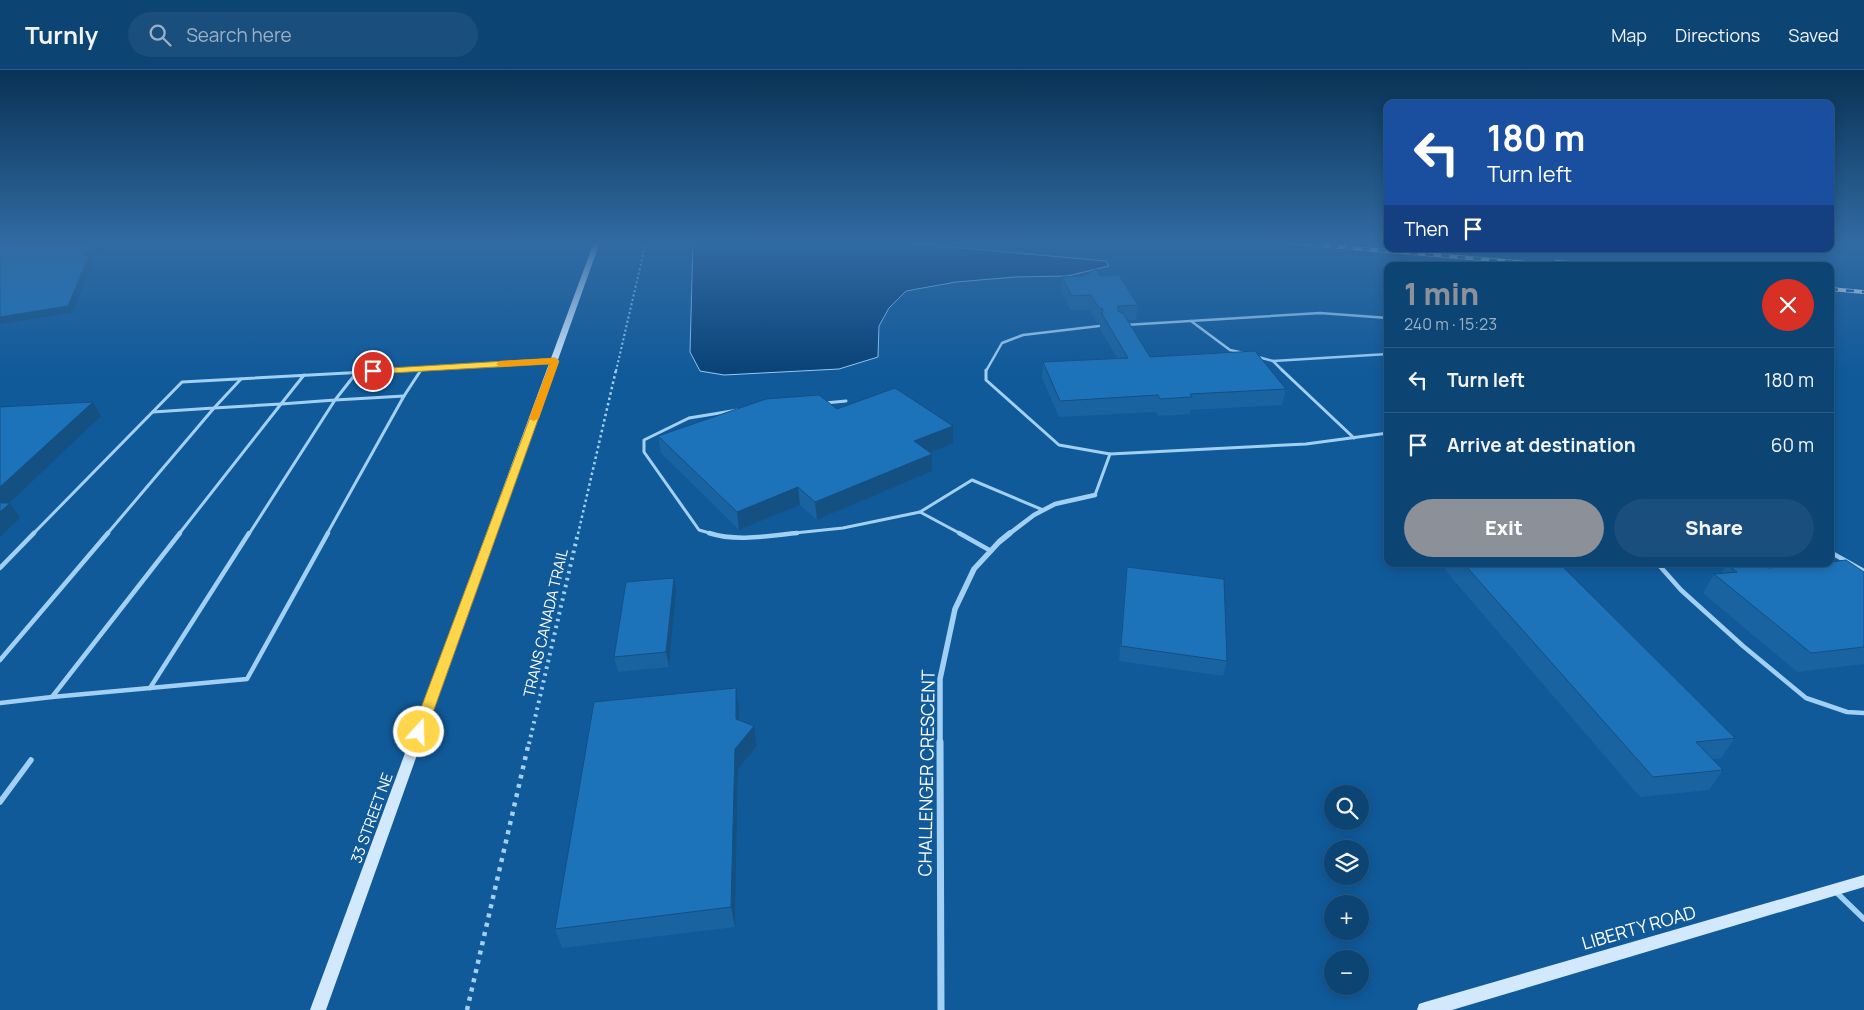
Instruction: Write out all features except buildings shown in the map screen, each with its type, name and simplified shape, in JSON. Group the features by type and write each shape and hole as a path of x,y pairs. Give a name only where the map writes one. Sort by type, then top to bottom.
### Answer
{"street":[{"name":"33 STREET NE","path":"318,1010 581,286"},
{"name":"CHALLENGER CRESCENT","path":"941,1010 940,678 955,609 974,569 999,542 1043,510 1055,504 1095,495"},
{"name":"LIBERTY ROAD","path":"1425,1010 1864,881"}],"lane":[{"path":"1119,325 1320,313 1384,318"},
{"path":"1190,321 1230,350 1247,354"},
{"path":"1099,326 1022,336 1002,344 986,368 986,380 1059,445 1110,454 1306,444 1384,434"},
{"path":"1256,356 1273,361 1384,354"},
{"path":"0,568 182,382 555,361"},
{"path":"1273,361 1354,438"},
{"path":"0,703 247,679 404,396 422,368"},
{"path":"150,688 335,400 357,372"},
{"path":"52,697 304,375"},
{"path":"0,660 214,408 241,379"},
{"path":"152,412 404,396"},
{"path":"818,404 846,402"},
{"path":"743,409 689,418 644,440 644,452 699,530 721,537 762,537 843,528 920,512 972,480 1043,510"},
{"path":"1095,495 1110,454"},
{"path":"920,512 991,551"},
{"path":"1834,554 1864,571"},
{"path":"1661,567 1681,590 1742,646 1806,698 1847,712 1864,713"},
{"path":"0,802 31,760"},
{"path":"1834,890 1864,919"}],"path":[{"name":"TRANS CANADA TRAIL","path":"466,1010 636,286"}],"water":[{"path":"692,286 935,286 906,291 889,308 879,326 878,357 839,369 724,375 700,371 690,352"}],"railway":[{"path":"1834,289 1864,292"}],"slow traffic":[{"path":"500,364 555,361 534,418"}],"route":[{"path":"373,371 555,361 419,732"}]}
